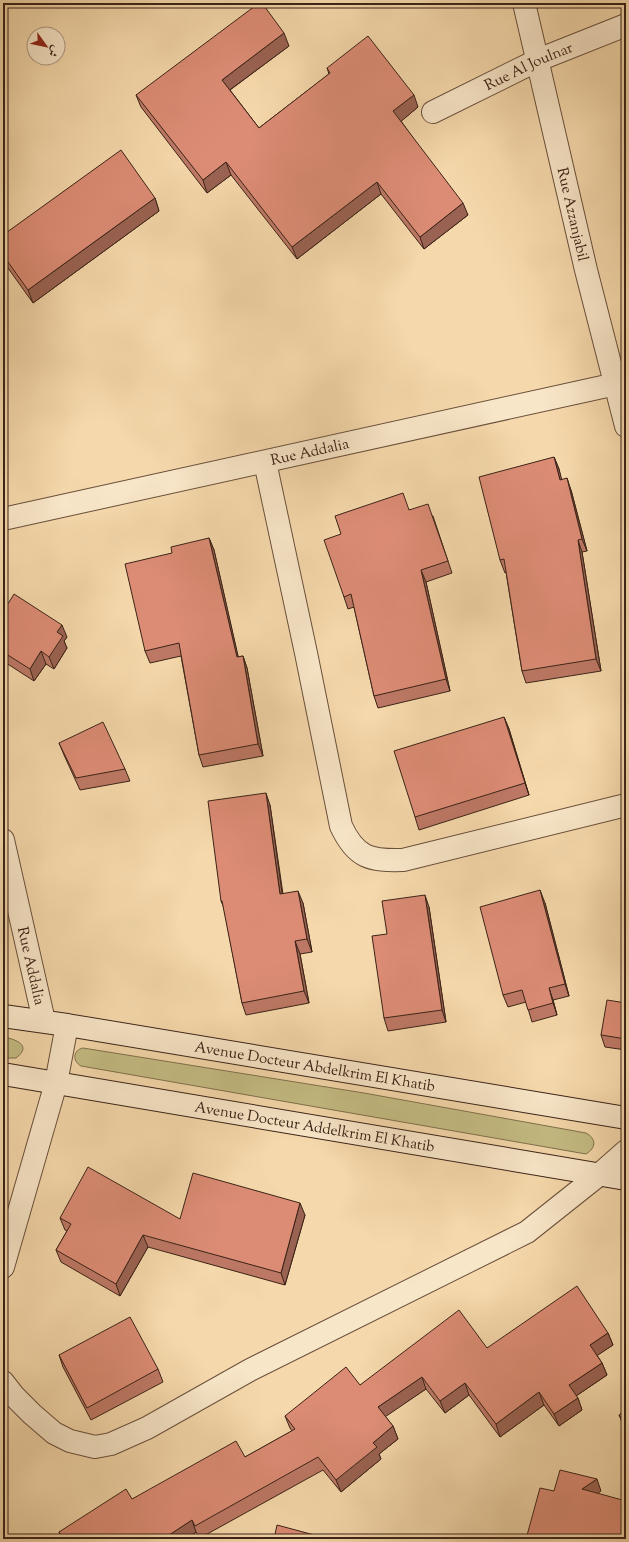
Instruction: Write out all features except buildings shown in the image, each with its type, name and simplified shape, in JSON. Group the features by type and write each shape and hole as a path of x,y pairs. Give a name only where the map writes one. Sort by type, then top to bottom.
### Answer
{"street":[{"name":"Rue Azzanjabil","path":"524,3 586,270 626,426"},
{"name":"Rue Al Joulnar","path":"433,112 538,60 626,25"},
{"name":"Rue Addalia","path":"3,519 616,384"},
{"path":"265,462 341,826 348,841 357,850 368,857 377,860 404,860 626,804"},
{"name":"Rue Addalia","path":"3,840 44,1021"},
{"name":"Avenue Docteur Abdelkrim El Khatib","path":"3,1016 44,1021 626,1118"},
{"path":"3,1267 56,1083 67,1025"},
{"name":"Avenue Docteur Addelkrim El Khatib","path":"3,1074 626,1179"},
{"path":"3,1382 14,1396 32,1414 54,1433 70,1441 95,1447 111,1444 147,1428 250,1370 527,1232 600,1174 626,1151"}],"shaded area":[{"path":"3,1037 17,1041 23,1046 23,1050 16,1058 3,1058"},
{"path":"83,1048 364,1093 586,1133 590,1135 594,1144 592,1149 586,1154 81,1066 76,1061 75,1056 77,1051"}]}
